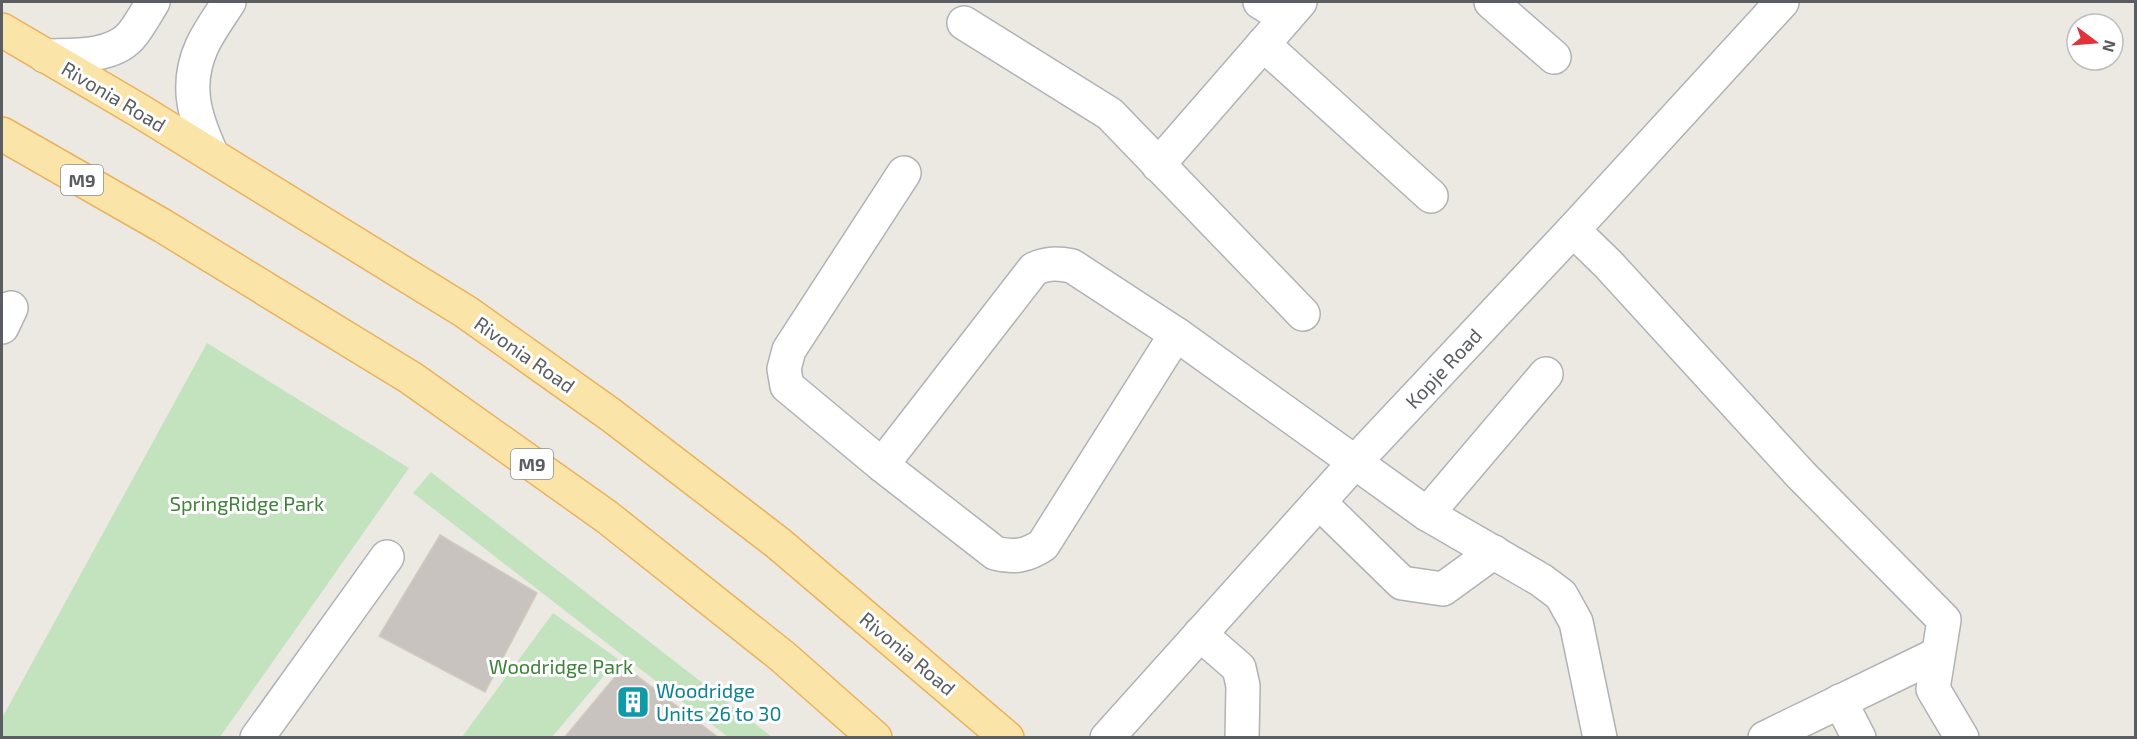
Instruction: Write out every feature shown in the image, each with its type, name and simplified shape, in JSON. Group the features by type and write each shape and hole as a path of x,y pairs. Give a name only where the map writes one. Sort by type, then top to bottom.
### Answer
{"main road":[{"name":"Rivonia Road","path":"2,30 212,155 466,312 611,415 778,543 1007,738"},
{"name":"M9","path":"2,134 163,226 411,378 607,517 782,656 875,738"}],"street":[{"path":"45,56 87,55 112,48 129,38 153,2"},
{"path":"212,155 198,123 192,99 193,77 201,46 228,2"},
{"path":"1491,2 1554,57"},
{"name":"Kopje Road","path":"1107,738 1355,462 1573,230 1769,6"},
{"path":"1158,165 1263,44 1282,7"},
{"path":"964,24 1110,114 1303,314"},
{"path":"1263,44 1431,196"},
{"path":"904,173 789,351 784,369 786,386 995,553 1010,557 1034,552 1043,545 1176,334"},
{"path":"1573,230 1609,265 1801,475 1944,620 1932,689 1962,738"},
{"path":"882,465 1034,269 1059,263 1072,266 1176,334 1427,514 1494,552 1561,595 1576,622 1600,738"},
{"path":"1427,514 1546,374"},
{"path":"1319,502 1402,583 1443,589 1494,552"},
{"path":"257,738 387,557"},
{"path":"1200,634 1239,668 1243,686 1242,738"},
{"path":"1765,738 1938,654"},
{"path":"1840,701 1859,738"}],"green space":[{"name":"SpringRidge Park","path":"207,343 409,468 220,737 2,737 2,718"},
{"path":"431,472 772,737 728,737 413,493"},
{"name":"Woodridge Park","path":"553,613 618,659 552,737 462,737"}],"building":[{"path":"440,535 537,593 485,692 379,636"},
{"name":"Woodridge Units 26 to 30","path":"624,666 719,738 564,738"}],"place":[{"name":"Woodridge Units 26 to 30","path":"633,702"}]}
